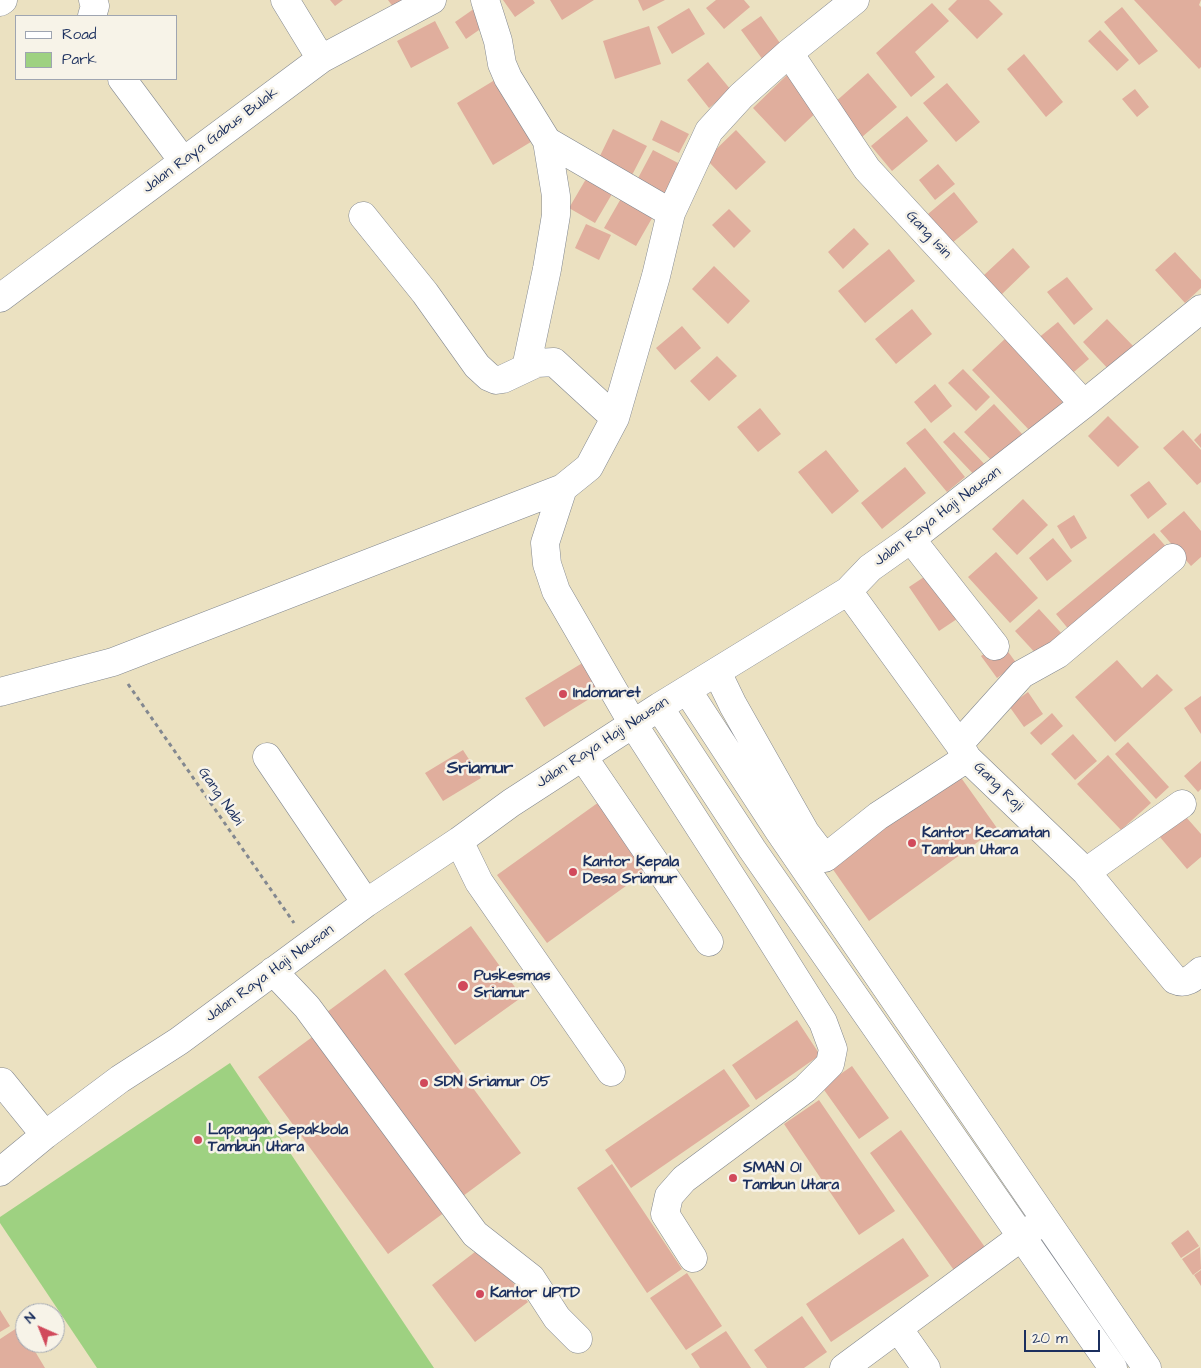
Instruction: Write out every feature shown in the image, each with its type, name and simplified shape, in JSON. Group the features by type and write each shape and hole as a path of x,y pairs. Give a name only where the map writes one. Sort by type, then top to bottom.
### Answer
{"street":[{"path":"92,15 95,6 93,0"},
{"path":"285,0 321,59"},
{"name":"Jalan Raya Gabus Bulak","path":"0,298 321,59 432,0"},
{"path":"485,0 498,41 502,64 508,78 547,142 556,196 556,215 547,269 526,368"},
{"path":"0,692 113,662 563,488 589,467 615,418 656,276 671,213 709,131 741,96 789,53 855,0"},
{"name":"Gang Isin","path":"789,53 867,169 1084,404"},
{"path":"123,80 183,161"},
{"path":"547,142 671,213"},
{"path":"363,216 425,293 482,371 489,377 496,380 503,379 537,363 554,362 615,418"},
{"name":"Jalan Raya Haji Nausan","path":"0,1172 45,1135 120,1079 179,1041 309,944 511,803 687,690 848,591 870,568 911,539 1084,404 1201,309"},
{"path":"563,488 545,543 547,564 556,591 633,724 823,1022 833,1049 830,1064 805,1090 684,1180 669,1196 665,1214 692,1258"},
{"path":"911,539 995,646"},
{"path":"717,672 733,705 805,832 826,858 963,751 1022,674 1058,654 1172,558"},
{"name":"Gang Raji","path":"848,591 963,751 1086,872 1172,977 1180,983 1195,976"},
{"path":"687,690 778,831 1148,1368"},
{"path":"660,707 752,849 1113,1368"},
{"path":"267,757 366,904"},
{"path":"583,757 709,942"},
{"path":"1086,872 1182,804"},
{"path":"752,849 778,831"},
{"path":"459,841 479,882 611,1072"},
{"path":"273,971 308,1007 475,1234 531,1278 557,1318 578,1339"},
{"path":"2,1082 45,1135"},
{"path":"844,1368 1045,1220"},
{"path":"898,1328 926,1368"}],"path":[{"name":"Gang Nabi","path":"113,662 309,944"}],"green space":[{"name":"Lapangan Sepakbola Tambun Utara","path":"230,1063 434,1368 97,1368 65,1320 65,1303 54,1303 0,1223 0,1217"}],"building":[{"path":"330,0 343,0 335,6"},
{"path":"388,0 410,0 396,11"},
{"path":"503,0 533,0 535,3 515,17"},
{"path":"550,0 594,0 562,20"},
{"path":"638,0 665,0 643,11"},
{"path":"716,0 744,0 750,7 724,29 706,8"},
{"path":"957,0 989,0 1003,14 977,39 948,9"},
{"path":"1134,0 1201,0 1199,5 1201,7 1201,67 1199,69"},
{"path":"932,3 949,21 915,52 935,77 911,97 876,53"},
{"path":"478,6 489,23 466,39 455,22"},
{"path":"1122,7 1158,51 1139,65 1104,22"},
{"path":"689,8 705,34 672,54 657,27"},
{"path":"761,16 782,46 763,60 741,30"},
{"path":"435,21 449,48 411,68 397,41"},
{"path":"649,26 661,64 615,79 603,41"},
{"path":"1100,30 1129,60 1117,71 1088,41"},
{"path":"1024,54 1063,102 1046,117 1007,69"},
{"path":"708,62 731,90 709,108 687,80"},
{"path":"789,73 822,107 785,142 753,108"},
{"path":"868,73 897,107 862,137 834,103"},
{"path":"503,75 539,137 493,165 457,103"},
{"path":"947,83 980,122 956,142 923,103"},
{"path":"1135,89 1149,107 1137,117 1122,99"},
{"path":"907,116 928,141 892,171 871,146"},
{"path":"661,120 689,134 679,153 652,140"},
{"path":"613,129 647,146 631,177 598,160"},
{"path":"736,130 766,162 736,190 706,159"},
{"path":"653,150 680,164 663,196 636,182"},
{"path":"938,164 955,184 935,200 919,180"},
{"path":"586,179 612,194 595,223 569,208"},
{"path":"954,192 978,222 952,243 928,214"},
{"path":"623,195 655,213 636,246 604,228"},
{"path":"729,209 751,231 734,248 712,225"},
{"path":"586,224 611,235 599,260 575,248"},
{"path":"854,228 869,244 843,269 828,252"},
{"path":"1013,248 1030,267 1001,295 983,276"},
{"path":"889,249 915,281 865,323 838,291"},
{"path":"1175,252 1201,280 1201,288 1185,303 1155,270"},
{"path":"714,266 750,301 728,324 692,289"},
{"path":"1067,277 1093,309 1074,325 1047,292"},
{"path":"912,309 932,334 896,364 875,339"},
{"path":"1107,319 1136,349 1111,372 1083,342"},
{"path":"1058,322 1089,359 1068,377 1037,339"},
{"path":"682,326 701,348 675,370 656,348"},
{"path":"1008,336 1067,398 1031,432 972,370"},
{"path":"717,356 737,376 709,401 690,381"},
{"path":"963,369 990,397 976,411 948,383"},
{"path":"935,384 952,406 931,423 914,402"},
{"path":"994,404 1024,436 995,464 964,432"},
{"path":"760,408 781,434 758,452 737,427"},
{"path":"1108,416 1139,447 1118,467 1088,436"},
{"path":"925,428 965,477 947,492 906,443"},
{"path":"1183,430 1201,450 1201,482 1197,485 1163,448"},
{"path":"954,432 990,470 979,480 943,442"},
{"path":"1201,433 1201,448 1194,440"},
{"path":"826,450 859,491 832,514 798,472"},
{"path":"905,467 926,493 882,529 861,503"},
{"path":"1149,481 1167,504 1148,519 1130,495"},
{"path":"1023,499 1048,525 1017,555 992,529"},
{"path":"1184,511 1201,531 1201,557 1191,566 1160,531"},
{"path":"1074,515 1087,538 1071,549 1057,526"},
{"path":"1154,533 1169,550 1070,631 1056,614"},
{"path":"1053,538 1072,561 1047,581 1029,558"},
{"path":"996,552 1038,598 1010,623 968,577"},
{"path":"933,571 963,615 939,631 909,587"},
{"path":"1039,609 1063,635 1039,657 1015,631"},
{"path":"1001,642 1017,664 997,678 981,656"},
{"path":"1117,660 1142,688 1157,674 1173,690 1115,742 1075,697"},
{"name":"Indomaret","path":"584,662 602,691 544,727 525,698"},
{"path":"1028,692 1043,714 1024,727 1009,706"},
{"path":"1201,696 1201,734 1184,708"},
{"path":"1052,713 1063,726 1041,745 1030,733"},
{"path":"1073,734 1097,761 1075,780 1051,754"},
{"path":"1128,742 1169,787 1156,799 1115,754"},
{"path":"463,750 481,778 443,801 425,773"},
{"path":"1108,755 1151,803 1121,830 1077,784"},
{"path":"1201,761 1201,789 1198,792 1184,776"},
{"name":"Kantor Kecamatan Tambun Utara","path":"957,772 997,828 869,921 825,858"},
{"name":"Kantor Kepala Desa Sriamur","path":"599,802 648,870 547,943 497,875"},
{"path":"1179,809 1201,834 1201,857 1187,869 1154,830"},
{"name":"Puskesmas Sriamur","path":"471,926 522,997 455,1045 404,974"},
{"name":"SDN Sriamur 05","path":"385,969 521,1153 463,1196 327,1012"},
{"path":"797,1020 820,1055 756,1100 732,1065"},
{"path":"315,1035 445,1212 388,1254 258,1077"},
{"path":"852,1066 889,1118 859,1139 822,1087"},
{"path":"724,1069 750,1106 631,1188 605,1150"},
{"path":"819,1100 895,1211 859,1235 784,1124"},
{"path":"901,1130 987,1250 956,1273 870,1153"},
{"path":"612,1164 682,1269 647,1293 577,1188"},
{"path":"1188,1230 1199,1246 1181,1258 1171,1243"},
{"path":"903,1238 929,1276 831,1342 806,1304"},
{"name":"Kantor UPTD","path":"484,1245 528,1302 475,1342 432,1285"},
{"path":"1200,1247 1201,1269 1193,1275 1182,1259"},
{"path":"1201,1270 1201,1286 1194,1275"},
{"path":"687,1273 722,1326 686,1350 650,1298"},
{"path":"0,1310 10,1326 0,1332"},
{"path":"802,1316 827,1352 804,1368 767,1368 754,1350"},
{"path":"15,1329 15,1353 36,1353 45,1368 0,1368 0,1339"},
{"path":"726,1331 751,1368 700,1368 691,1354"}],"place":[{"name":"Indomaret","path":"563,694"},
{"name":"Kantor Kecamatan Tambun Utara","path":"912,843"},
{"name":"Kantor Kepala Desa Sriamur","path":"573,872"},
{"name":"Puskesmas Sriamur","path":"463,986"},
{"name":"SDN Sriamur 05","path":"424,1083"},
{"name":"Lapangan Sepakbola Tambun Utara","path":"198,1140"},
{"name":"SMAN 01 Tambun Utara","path":"733,1178"},
{"name":"Kantor UPTD","path":"480,1294"}],"district":[{"name":"Sriamur","path":"480,769"}]}
